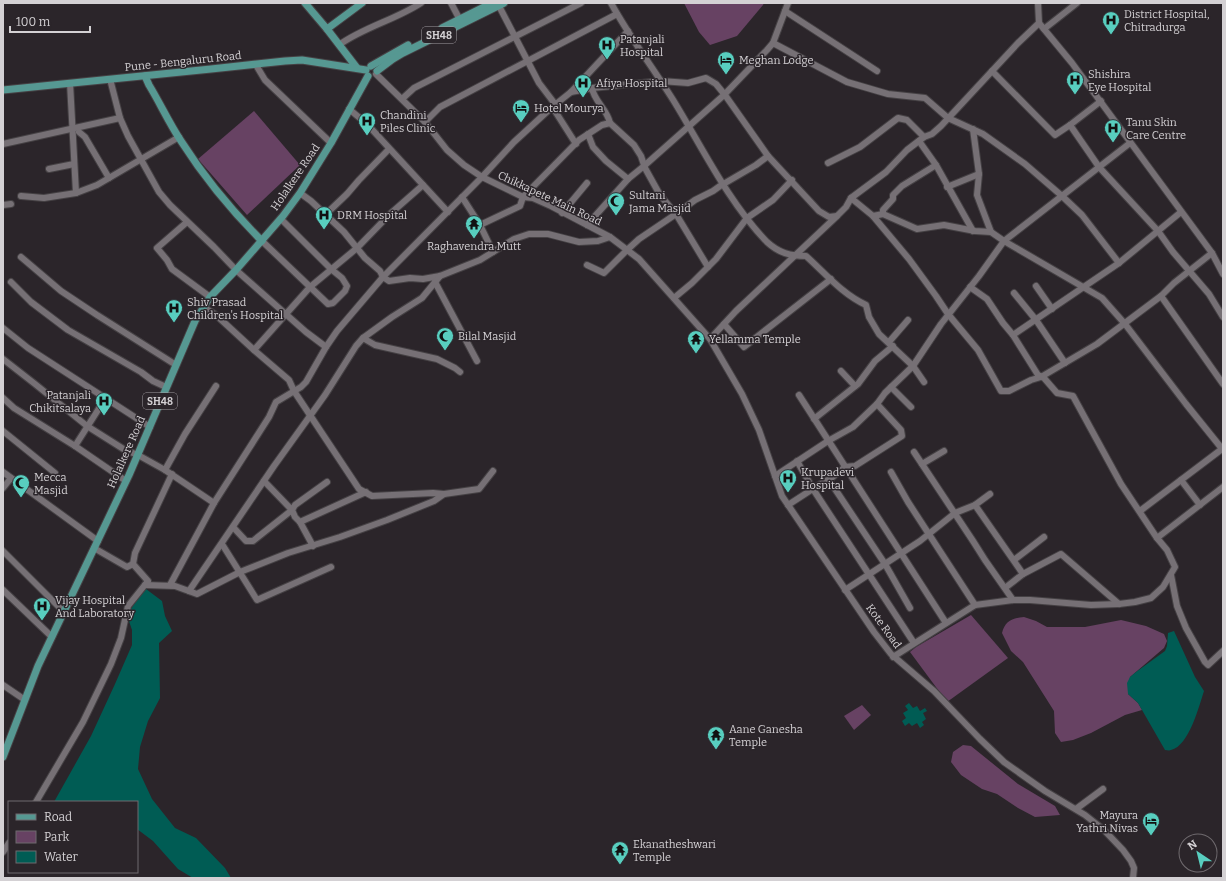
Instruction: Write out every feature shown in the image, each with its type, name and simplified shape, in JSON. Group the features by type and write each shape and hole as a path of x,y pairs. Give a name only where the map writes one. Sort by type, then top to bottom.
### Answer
{"main road":[{"path":"306,3 357,68"},
{"path":"327,29 362,3"},
{"name":"SH48","path":"371,71 391,54 460,20 498,4"},
{"name":"SH48","path":"371,71 498,4"},
{"name":"Pune - Bengaluru Road","path":"3,90 302,60 371,71"},
{"name":"Holalkere Road","path":"3,757 38,666 138,455 195,321 210,297 262,241 300,192 331,143 371,71"},
{"path":"145,76 192,158 227,204 262,241"}],"street":[{"path":"339,44 353,35 382,23 422,3"},
{"path":"451,3 460,20"},
{"path":"402,99 414,88 581,3"},
{"path":"611,3 689,126 707,158 738,207 747,218 768,242 781,252 794,256 806,256 856,300 866,305 869,317 879,334 913,366 924,382"},
{"path":"587,225 628,179 724,95 767,50 773,43 788,3"},
{"path":"1038,3 1039,23 1100,101 1130,144 1212,253 1223,274"},
{"path":"1044,29 1077,3"},
{"path":"498,4 539,83 555,104 554,111 576,144"},
{"path":"785,11 877,71"},
{"path":"425,122 440,107 617,14"},
{"path":"710,339 846,207 851,198 886,172 907,150 932,134 1018,43 1039,23"},
{"path":"170,586 214,503 269,417 276,402 306,382 337,331 383,277 482,177 514,142 555,104 571,92 628,31"},
{"path":"773,43 847,82 888,94 925,98 948,118 983,134 1025,164 1062,196 1082,215 1119,263"},
{"path":"256,65 265,80 331,143"},
{"name":"Chikkapete Main Road","path":"371,71 425,122 447,150 464,165 482,177 523,197 533,198 610,237 639,259 710,339"},
{"path":"992,71 1055,134 1070,125 1100,101"},
{"path":"571,92 592,88 661,81 688,83 706,78 716,84 768,156 792,180 819,211 829,217 837,216"},
{"path":"110,79 120,118 140,159 159,192 236,270 306,332 326,347"},
{"path":"70,83 76,193"},
{"path":"592,88 592,94 608,116 610,122 634,145 660,195 676,214 708,266"},
{"path":"349,109 367,124 448,212"},
{"path":"3,144 120,118"},
{"path":"828,163 860,147 898,118 907,120 922,139 972,231"},
{"path":"480,225 520,206 523,197 576,144 588,134 610,122"},
{"path":"1070,125 1099,167 1158,231 1173,252 1209,294 1223,317"},
{"path":"973,129 979,174 977,195 991,232 1004,242 1102,298 1125,324 1186,404 1223,449 1140,511"},
{"path":"79,132 85,137 109,178"},
{"path":"588,134 593,146 606,161 628,179"},
{"path":"21,196 44,198 76,193 97,185 179,137"},
{"path":"776,476 828,441 853,427 913,366 948,314 1004,242 1130,144"},
{"path":"325,215 390,149"},
{"path":"588,265 604,273 639,239 695,200 713,191 768,156"},
{"path":"49,169 74,164"},
{"path":"883,214 883,210 902,186 936,165"},
{"path":"947,187 979,174"},
{"path":"674,298 716,259 747,218 772,200 792,180"},
{"path":"562,212 586,183"},
{"path":"254,350 310,287 357,248 390,214 423,185"},
{"path":"300,192 344,232 365,258 380,271 383,277 389,282 410,278 422,279 440,276 480,260 514,239 529,234 548,234 579,242 598,241 610,237"},
{"path":"462,197 480,225 493,252"},
{"path":"851,198 873,216 909,259 948,314 978,350 1001,391 1009,391 1031,380 1041,377 1097,344 1161,296 1212,253"},
{"path":"3,205 11,204"},
{"path":"1013,335 1119,263 1181,212"},
{"path":"873,216 883,214 917,229 944,225 972,231 991,232"},
{"path":"262,241 326,302 330,304 333,303 345,291 347,286 342,278 330,269 280,219"},
{"path":"187,222 157,248 172,269 210,297"},
{"path":"21,257 61,291 176,365"},
{"path":"189,592 310,416 356,346 364,338 392,317 422,298 440,276"},
{"path":"724,324 744,347 831,279"},
{"path":"10,282 31,302 68,330 141,372 153,381 166,387"},
{"path":"435,282 477,361"},
{"path":"1036,286 1052,308"},
{"path":"893,656 975,605 1013,600 1030,600 1091,606 1119,604 1151,598 1163,587 1175,567 1167,550 1157,538 1121,484 1073,396 1058,393 1038,375 1013,335 986,299 970,287"},
{"path":"1014,293 1065,363"},
{"path":"1161,296 1223,384"},
{"path":"203,307 216,315 289,380 294,391 310,416 359,489 372,496 433,493 444,494 479,489 493,471"},
{"path":"814,419 855,386 891,344 908,320"},
{"path":"3,328 28,348 150,427"},
{"path":"364,338 375,345 436,359 460,372"},
{"name":"Kote Road","path":"710,339 742,394 756,423 782,496 874,632 893,656 934,691 1004,762 1045,792 1076,809 1104,830 1123,850 1134,868 1133,878"},
{"path":"3,359 86,426 125,450 138,455 172,474 214,503"},
{"path":"841,371 855,386"},
{"path":"165,470 185,434 216,386"},
{"path":"891,388 911,406"},
{"path":"799,395 946,623"},
{"path":"3,398 14,408 75,446 126,481"},
{"path":"75,446 86,426 105,399"},
{"path":"788,505 824,481 829,480 845,467 855,466 902,436 901,430 877,404"},
{"path":"3,431 55,473"},
{"path":"922,464 944,451"},
{"path":"914,452 1013,600"},
{"path":"797,462 813,489 914,643"},
{"path":"3,472 127,568 133,564 135,553 172,474"},
{"path":"891,472 928,534 975,605"},
{"path":"3,488 11,478"},
{"path":"829,480 885,564 910,608"},
{"path":"1181,480 1200,505"},
{"path":"264,481 292,510 313,546"},
{"path":"233,527 246,541 253,541 292,510 295,505 327,482"},
{"path":"1157,538 1223,487"},
{"path":"300,522 366,492"},
{"path":"145,585 175,586 196,594 240,572 288,553 313,546 387,520 434,501 444,494"},
{"path":"845,590 901,553 955,513 975,505 990,494"},
{"path":"975,505 1023,574"},
{"path":"1014,560 1044,537"},
{"path":"222,544 257,600 331,567"},
{"path":"3,552 64,612"},
{"path":"1005,588 1023,574 1060,554 1119,604"},
{"path":"37,801 83,722 111,664 121,638 128,606 148,581 133,564"},
{"path":"1170,575 1177,606 1186,628 1204,662 1208,665 1223,651"},
{"path":"3,590 52,637"},
{"path":"3,686 25,700"},
{"path":"1076,809 1102,789"}],"green space":[{"path":"684,3 764,3 737,36 710,45 699,32"},
{"path":"254,111 300,165 247,215 198,159"},
{"path":"971,615 1008,658 947,702 910,652"},
{"path":"1024,617 1047,627 1085,627 1121,620 1146,626 1164,634 1167,641 1164,648 1130,677 1128,694 1138,703 1142,710 1125,715 1091,733 1073,740 1061,742 1055,733 1054,711 1023,662 1011,651 1002,633 1007,623 1016,618"},
{"path":"862,705 871,715 854,730 844,716"},
{"path":"963,745 971,746 1018,784 1055,806 1060,815 1035,817 997,794 982,789 961,775 951,762 953,752"}],"water":[{"path":"146,589 162,601 165,616 172,631 159,643 160,698 148,721 140,747 138,769 152,799 175,828 196,838 225,868 231,878 193,878 178,869 153,841 138,830 138,801 55,801 91,736 132,645 132,630 128,618 129,612 140,595"},
{"path":"1174,631 1195,677 1204,691 1188,734 1177,747 1171,750 1165,750 1138,703 1128,694 1127,683 1130,677 1165,651 1168,633"},
{"path":"909,703 913,708 917,706 920,711 925,708 927,711 923,713 926,719 922,722 924,725 920,728 917,723 912,726 909,723 905,726 902,721 906,718 903,713 908,710 905,706"}],"place":[{"name":"District Hospital, Chitradurga","path":"1111,35"},
{"name":"Patanjali Hospital","path":"607,60"},
{"name":"Meghan Lodge","path":"726,75"},
{"name":"Shishira Eye Hospital","path":"1075,95"},
{"name":"Afiya Hospital","path":"583,98"},
{"name":"Hotel Mourya","path":"521,123"},
{"name":"Chandini Piles Clinic","path":"367,136"},
{"name":"Tanu Skin Care Centre","path":"1113,143"},
{"name":"Sultani Jama Masjid","path":"616,216"},
{"name":"DRM Hospital","path":"324,230"},
{"name":"Raghavendra Mutt","path":"474,239"},
{"name":"Shiv Prasad Children's Hospital","path":"174,323"},
{"name":"Bilal Masjid","path":"445,351"},
{"name":"Yellamma Temple","path":"696,354"},
{"name":"Patanjali Chikitsalaya","path":"104,416"},
{"name":"Krupadevi Hospital","path":"788,493"},
{"name":"Mecca Masjid","path":"21,498"},
{"name":"Vijay Hospital And Laboratory","path":"42,621"},
{"name":"Aane Ganesha Temple","path":"716,750"},
{"name":"Mayura Yathri Nivas","path":"1151,836"},
{"name":"Ekanatheshwari Temple","path":"620,865"}]}
